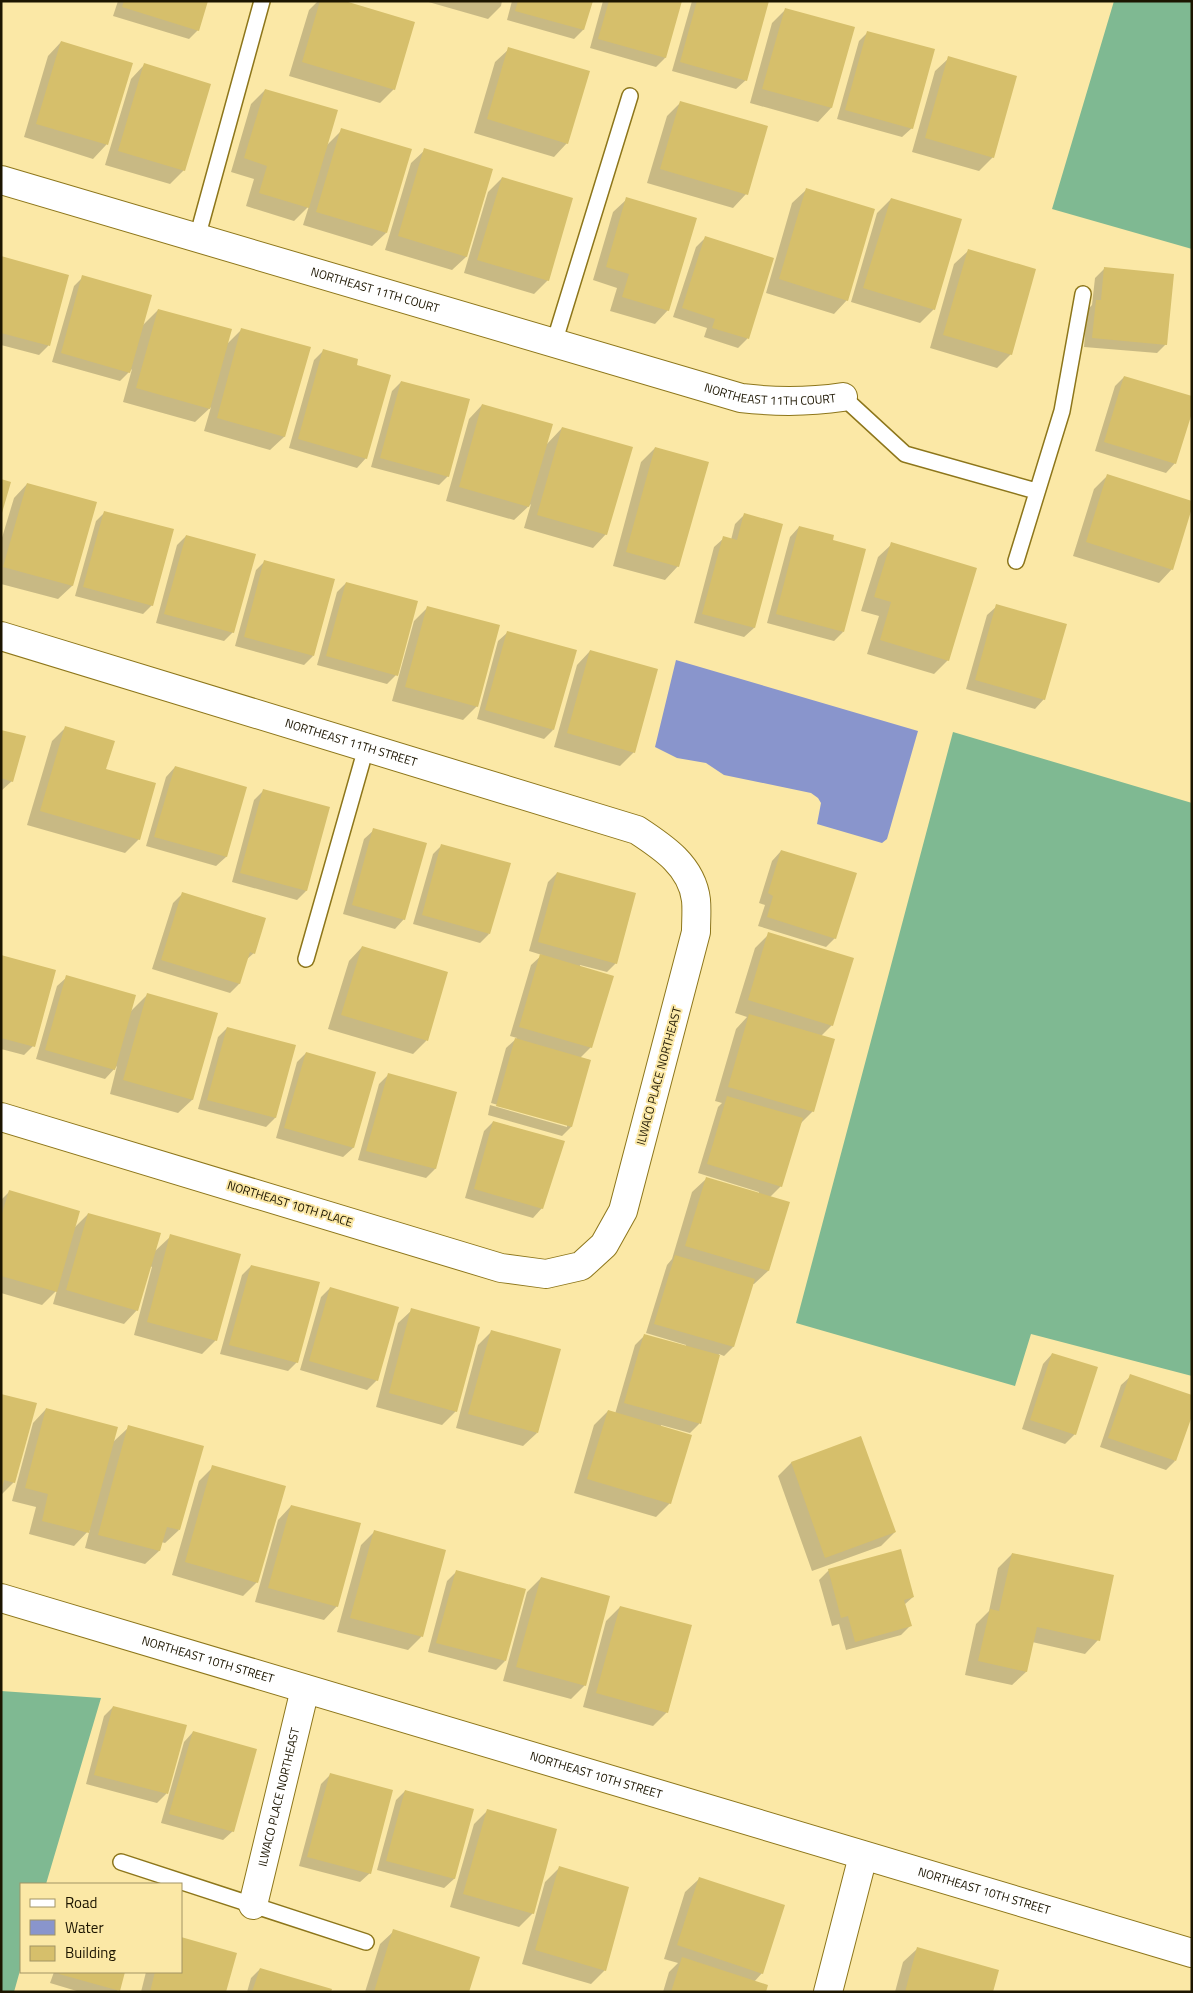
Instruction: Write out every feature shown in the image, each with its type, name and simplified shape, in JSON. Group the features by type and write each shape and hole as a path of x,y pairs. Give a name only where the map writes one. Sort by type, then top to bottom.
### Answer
{"street":[{"name":"NORTHEAST 11TH COURT","path":"1,180 741,398 768,401 817,401 843,397"},
{"name":"NORTHEAST 11TH STREET","path":"1,636 637,830 667,850 687,873"},
{"name":"ILWACO PLACE NORTHEAST","path":"581,1266 604,1245 624,1211 696,932 696,898 687,873"},
{"name":"NORTHEAST 10TH PLACE","path":"1,1117 500,1268 546,1274 581,1266"},
{"name":"NORTHEAST 10TH STREET","path":"1,1598 863,1856 1192,1952"},
{"name":"ILWACO PLACE NORTHEAST","path":"253,1905 306,1689"},
{"path":"828,1992 863,1856"}],"lane":[{"path":"197,238 262,1"},
{"path":"554,343 630,96"},
{"path":"1016,561 1062,411 1083,294"},
{"path":"843,397 905,454 1036,491"},
{"path":"306,959 366,748"},
{"path":"121,1862 366,1942"}],"green space":[{"path":"1114,1 1192,1 1192,249 1052,209"},
{"path":"953,732 1192,803 1192,1376 1031,1334 1015,1386 796,1323"},
{"path":"1,1691 101,1698 46,1883 20,1883 20,1971 14,1992 1,1992"}],"water":[{"path":"676,660 918,731 887,839 882,843 817,824 821,803 811,793 724,775 706,763 677,758 655,747"}],"building":[{"path":"124,1 208,1 199,31 122,7"},
{"path":"320,1 345,1 415,22 395,90 302,62"},
{"path":"518,1 593,1 584,30 515,11"},
{"path":"609,1 682,1 666,58 598,39"},
{"path":"697,1 769,1 747,81 680,62"},
{"path":"785,8 855,27 832,108 762,89"},
{"path":"867,31 935,49 913,129 845,110"},
{"path":"61,41 133,63 108,145 36,124"},
{"path":"508,47 590,71 568,144 487,119"},
{"path":"948,56 1017,76 994,158 925,138"},
{"path":"144,63 211,84 185,171 118,151"},
{"path":"265,89 338,110 309,208 259,193 267,166 244,158"},
{"path":"680,101 768,126 748,195 660,169"},
{"path":"341,128 412,149 387,233 316,212"},
{"path":"424,148 493,169 467,257 398,236"},
{"path":"502,177 573,198 549,281 477,260"},
{"path":"806,188 875,209 848,301 779,279"},
{"path":"626,197 697,218 669,311 622,297 629,274 606,267"},
{"path":"891,198 962,219 935,310 863,288"},
{"path":"705,236 774,258 749,339 712,328 715,319 682,308"},
{"path":"968,249 1036,269 1012,355 943,335"},
{"path":"1,256 69,275 50,346 1,333"},
{"path":"1104,267 1174,274 1167,345 1092,338 1096,300 1101,300"},
{"path":"82,275 152,295 130,373 61,353"},
{"path":"158,309 232,329 210,409 136,388"},
{"path":"241,328 311,347 285,437 217,418"},
{"path":"323,349 358,359 357,365 391,375 367,459 298,439"},
{"path":"1124,376 1192,396 1192,413 1176,464 1104,442"},
{"path":"401,381 470,399 449,477 380,458"},
{"path":"482,404 553,424 529,507 459,487"},
{"path":"562,427 633,447 607,535 537,515"},
{"path":"655,447 709,462 679,567 626,552"},
{"path":"1107,474 1192,501 1192,508 1173,570 1086,542"},
{"path":"1,479 11,482 2,513 1,513"},
{"path":"27,483 97,502 73,586 3,567"},
{"path":"104,511 174,529 153,606 83,587"},
{"path":"744,513 783,524 755,628 702,614 723,536 737,540"},
{"path":"799,526 834,535 833,540 866,549 844,632 776,614"},
{"path":"186,535 256,554 234,633 164,614"},
{"path":"891,542 977,568 949,661 880,640 891,602 874,597"},
{"path":"264,560 335,579 314,656 244,637"},
{"path":"346,582 418,601 398,676 326,656"},
{"path":"996,604 1067,624 1045,700 975,680"},
{"path":"427,606 500,625 478,707 405,687"},
{"path":"507,631 577,650 554,730 485,710"},
{"path":"590,650 658,669 635,753 567,733"},
{"path":"65,726 115,741 106,769 156,783 140,840 40,811"},
{"path":"1,730 26,736 13,782 1,778"},
{"path":"175,766 247,787 227,857 154,837"},
{"path":"263,789 330,807 307,891 240,873"},
{"path":"373,828 427,843 405,920 352,905"},
{"path":"441,844 511,863 490,934 422,915"},
{"path":"781,850 857,873 836,939 767,917 773,896 768,893"},
{"path":"557,872 636,893 617,964 538,942"},
{"path":"182,892 266,918 255,954 250,952 240,984 161,960"},
{"path":"768,932 854,958 833,1026 748,1000"},
{"path":"362,946 448,972 428,1041 341,1015"},
{"path":"540,954 614,976 592,1048 519,1027"},
{"path":"1,955 56,970 35,1047 1,1038"},
{"path":"66,975 136,995 115,1070 45,1050"},
{"path":"147,993 218,1013 193,1100 123,1080"},
{"path":"749,1014 835,1039 814,1112 728,1087"},
{"path":"227,1027 296,1045 276,1118 207,1100"},
{"path":"515,1038 591,1060 572,1127 496,1106"},
{"path":"306,1052 376,1072 354,1148 284,1128"},
{"path":"388,1073 457,1092 436,1169 366,1151"},
{"path":"727,1096 803,1118 782,1187 707,1164"},
{"path":"493,1121 565,1141 543,1209 474,1189"},
{"path":"706,1177 790,1202 769,1271 685,1246"},
{"path":"9,1190 80,1211 57,1292 1,1276 1,1217"},
{"path":"88,1213 161,1233 138,1311 66,1290"},
{"path":"170,1234 241,1254 217,1341 147,1322"},
{"path":"675,1255 755,1279 734,1347 654,1324"},
{"path":"251,1265 320,1282 298,1363 229,1345"},
{"path":"330,1287 399,1307 378,1381 309,1361"},
{"path":"411,1308 480,1327 457,1412 389,1393"},
{"path":"491,1330 561,1349 538,1433 468,1414"},
{"path":"644,1334 720,1355 701,1424 624,1403"},
{"path":"1052,1353 1098,1367 1076,1435 1030,1420"},
{"path":"1130,1374 1192,1395 1192,1416 1176,1461 1108,1438"},
{"path":"1,1394 37,1403 15,1483 4,1480 2,1488"},
{"path":"46,1408 118,1427 89,1533 42,1521 48,1494 25,1488"},
{"path":"608,1410 692,1435 671,1504 587,1479"},
{"path":"128,1425 204,1446 180,1530 167,1527 160,1551 98,1535"},
{"path":"861,1436 896,1532 825,1558 791,1462"},
{"path":"212,1465 286,1486 258,1583 185,1562"},
{"path":"291,1505 361,1523 338,1607 268,1588"},
{"path":"374,1530 446,1550 423,1637 350,1618"},
{"path":"901,1549 914,1597 904,1600 912,1626 855,1642 848,1616 841,1618 828,1569"},
{"path":"1012,1553 1114,1575 1100,1641 1037,1627 1027,1672 978,1661 990,1609 999,1611"},
{"path":"456,1570 526,1589 506,1661 436,1643"},
{"path":"541,1577 610,1596 586,1686 516,1667"},
{"path":"620,1606 692,1625 668,1713 596,1693"},
{"path":"113,1706 187,1725 168,1794 94,1775"},
{"path":"193,1731 257,1749 234,1832 169,1814"},
{"path":"330,1773 393,1790 371,1874 307,1857"},
{"path":"405,1790 474,1809 455,1879 386,1861"},
{"path":"487,1809 557,1829 534,1914 463,1894"},
{"path":"559,1866 629,1887 606,1971 535,1950"},
{"path":"699,1877 785,1905 763,1974 677,1945"},
{"path":"393,1929 480,1957 469,1992 374,1992"},
{"path":"182,1937 237,1953 226,1992 150,1992 155,1973 182,1973"},
{"path":"917,1947 999,1970 993,1992 905,1992"},
{"path":"682,1957 768,1985 766,1992 671,1992"},
{"path":"260,1968 332,1989 331,1992 252,1992"},
{"path":"60,1973 125,1973 120,1991"}]}
